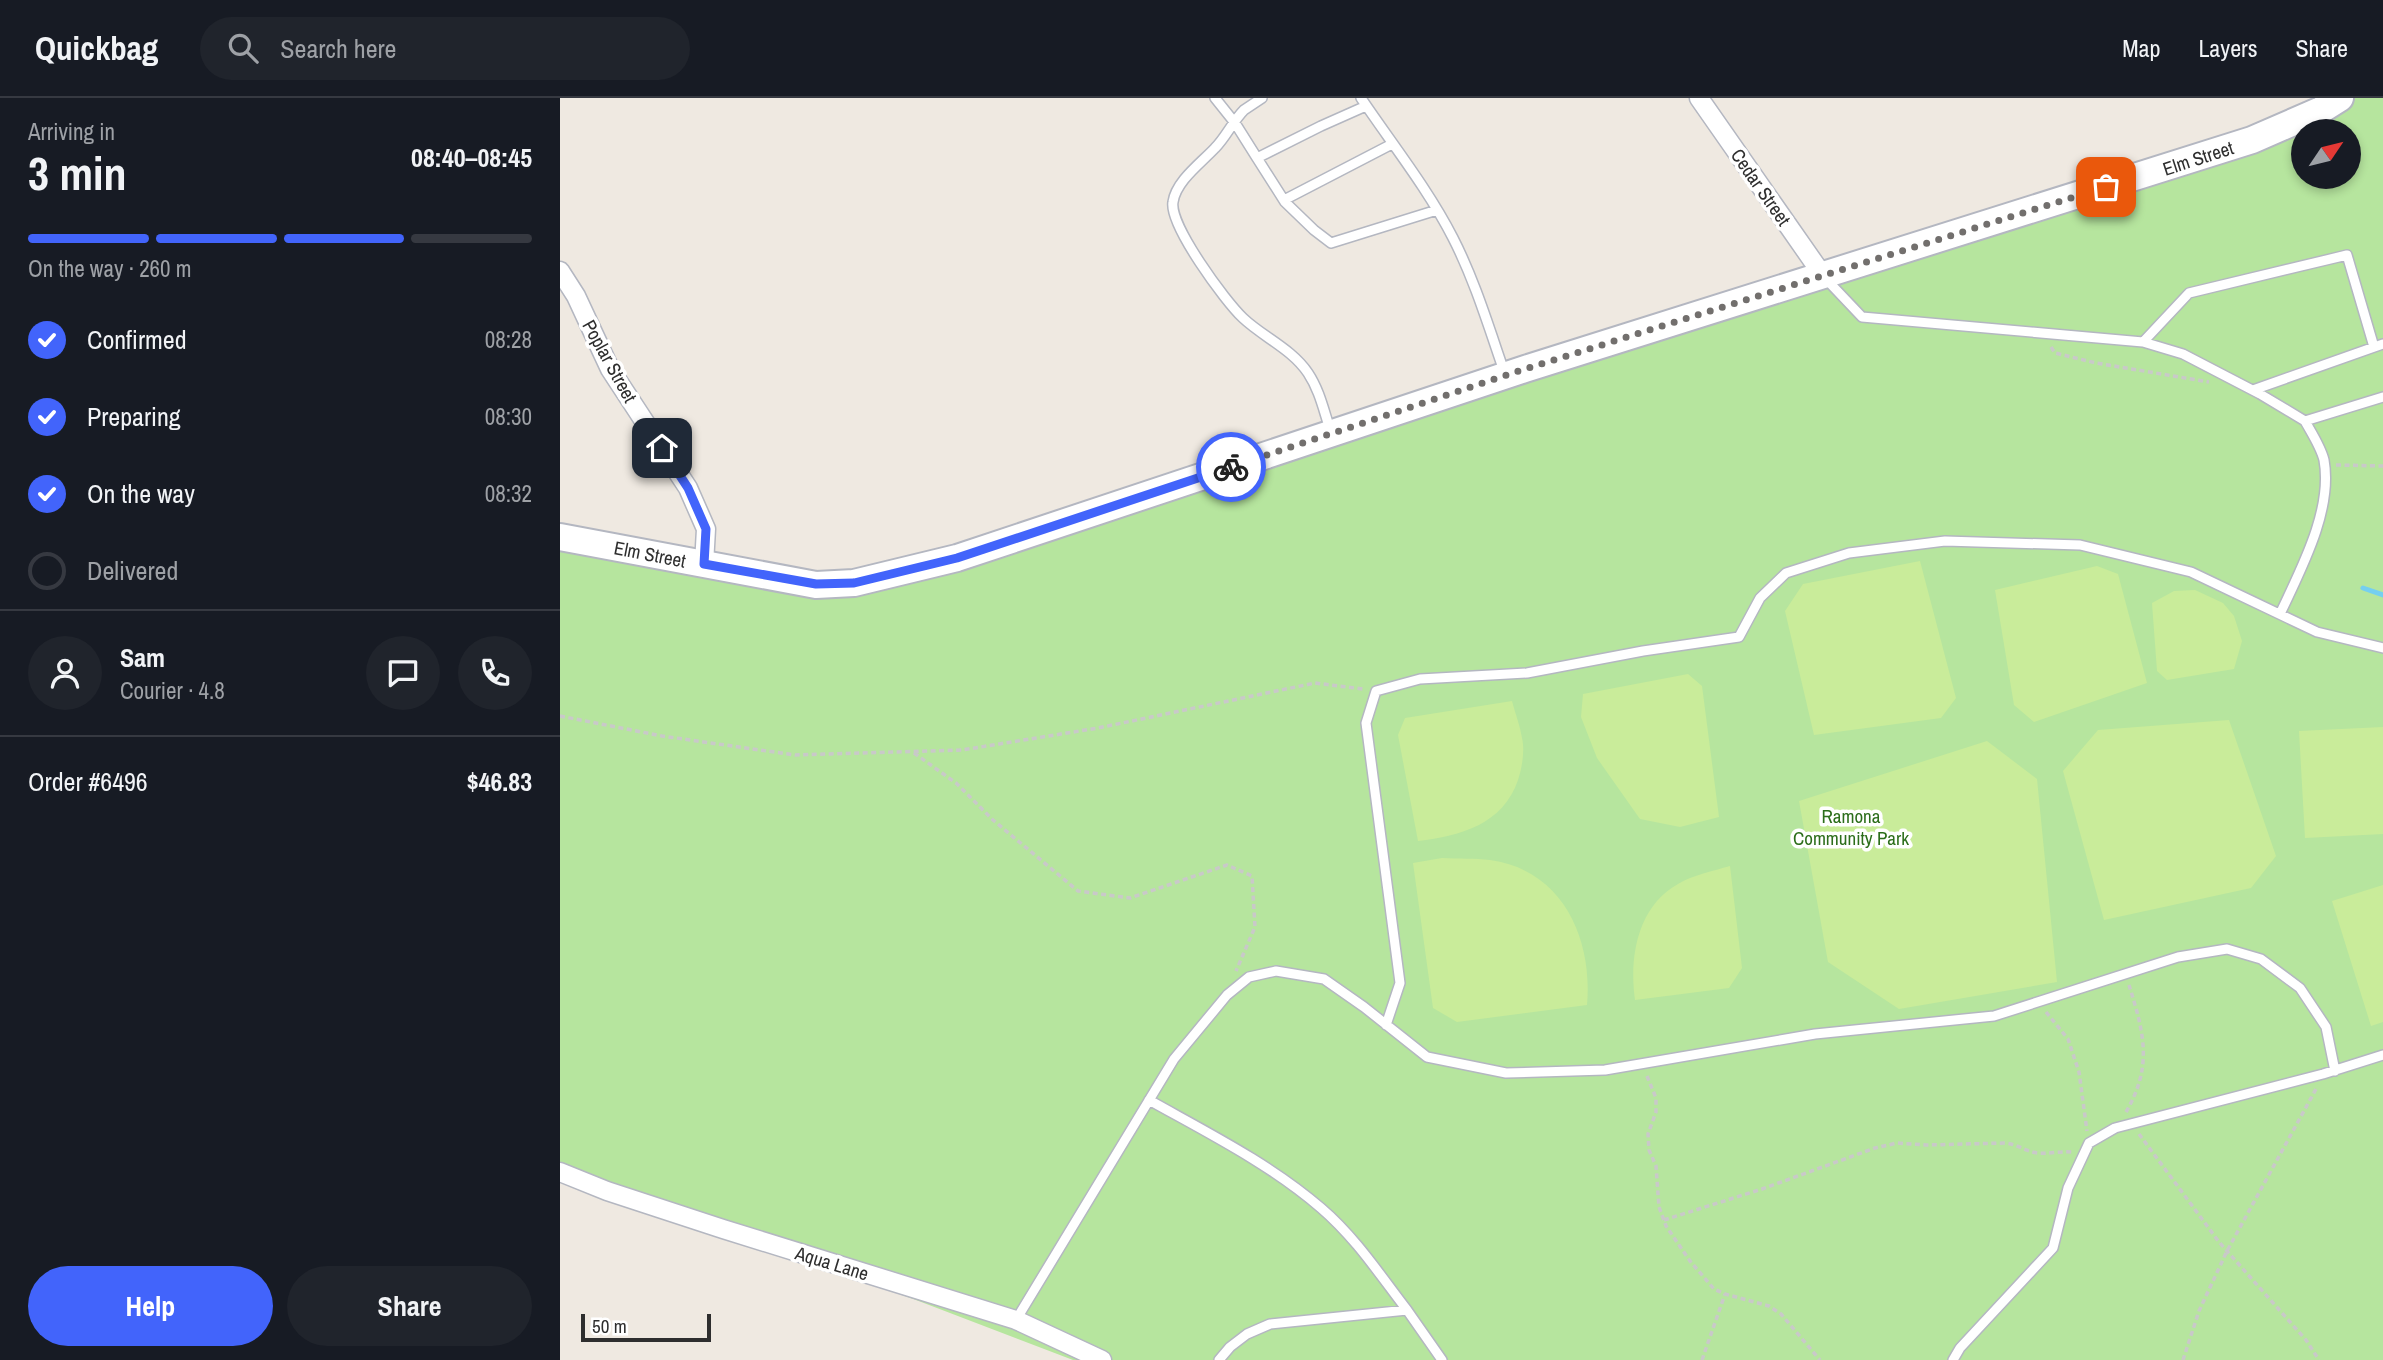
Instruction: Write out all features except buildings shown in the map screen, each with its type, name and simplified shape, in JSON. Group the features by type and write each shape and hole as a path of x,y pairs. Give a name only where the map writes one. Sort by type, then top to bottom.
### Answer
{"street":[{"name":"Cedar Street","path":"1699,98 1824,277"},
{"name":"Elm Street","path":"560,537 816,584 854,583 957,558 1506,376 2252,140 2321,110 2340,98"},
{"name":"Poplar Street","path":"560,271 576,296 610,369 688,488 706,529 704,564"},
{"name":"Aqua Lane","path":"560,1172 607,1191 723,1229 1016,1320 1102,1360"}],"lane":[{"path":"1215,98 1235,123 1284,200 1331,243 1437,210"},
{"path":"1262,98 1243,111 1218,146 1177,191 1172,211 1182,235 1230,303 1243,318 1298,360 1308,372 1319,393 1331,434"},
{"path":"1257,158 1364,102 1437,210 1453,239 1475,287 1506,376"},
{"path":"1284,200 1392,144"},
{"path":"2144,342 2189,293 2347,255 2379,345 2253,390"},
{"path":"1824,277 1862,317 2144,342 2183,354 2253,390 2305,421 2324,458 2325,500 2304,563 2280,614"},
{"path":"2305,421 2383,397"},
{"path":"1386,1025 1400,983 1366,723 1376,691 1420,679 1527,673 1643,651 1739,637 1760,598 1786,573 1849,553 1945,541 2080,545 2191,572 2317,632 2383,648"},
{"path":"1016,1320 1174,1059 1227,995 1249,977 1276,971 1324,979 1427,1057 1506,1073 1605,1070 1815,1034 1994,1016 2178,957 2227,949 2261,959 2300,988 2326,1027 2335,1071"},
{"path":"1953,1360 1959,1348 2053,1248 2068,1188 2090,1143 2115,1128 2335,1071 2383,1055"},
{"path":"1149,1100 1241,1151 1322,1208 1354,1240 1442,1360"},
{"path":"1219,1360 1247,1334 1270,1324 1406,1310"}],"path":[{"path":"2039,332 2055,353 2204,382 2240,384"},
{"path":"2324,465 2383,466"},
{"path":"560,716 662,736 795,755 962,750 1098,728 1315,683 1376,691"},
{"path":"912,751 956,783 993,820 1078,891 1130,898 1227,865 1252,876 1255,927 1234,973 1241,984"},
{"path":"2115,1128 2132,1100 2143,1074 2145,1053 2139,1016 2125,974"},
{"path":"2038,1002 2068,1039 2079,1072 2090,1143"},
{"path":"1642,1064 1656,1098 1656,1112 1648,1134 1649,1150 1656,1166 1659,1207 1664,1220 1690,1261 1714,1289 1769,1306 1782,1314 1820,1360"},
{"path":"2183,1360 2199,1311 2227,1251 2323,1074"},
{"path":"2131,1125 2227,1251 2306,1340 2319,1360"},
{"path":"1664,1220 1762,1189 1875,1148 1897,1143 2005,1143 2040,1153 2062,1151 2085,1154"},
{"path":"1702,1360 1726,1294"}],"green space":[{"name":"Ramona Community Park","path":"2340,98 2383,98 2383,1360 1073,1360 916,1300 560,1173 560,539 854,583"},
{"path":"1920,561 1956,698 1941,718 1814,735 1785,611 1803,584"},
{"path":"2097,566 2118,574 2147,683 2034,722 2014,705 1995,590"},
{"path":"2195,590 2223,603 2234,616 2242,641 2234,669 2167,680 2157,671 2152,603 2174,591"},
{"path":"1688,674 1702,686 1719,817 1680,827 1640,819 1597,758 1581,717 1583,694"},
{"path":"1512,701 1520,728 1523,759 1511,795 1491,817 1478,825 1450,836 1418,841 1398,735 1405,718"},
{"path":"2229,720 2276,856 2251,888 2104,920 2063,771 2098,730"},
{"path":"2383,727 2383,834 2305,838 2299,731"},
{"path":"1987,741 2037,779 2057,982 1899,1009 1828,962 1799,801"},
{"path":"1442,858 1490,860 1515,866 1537,878 1554,893 1568,912 1585,956 1587,1005 1457,1022 1433,1008 1413,863"},
{"path":"1730,866 1742,968 1729,988 1635,1000 1635,951 1645,920 1653,906 1678,884"},
{"path":"2383,885 2383,1022 2371,1026 2332,901"}],"waterway":[{"path":"2363,588 2383,595"}],"way so far":[{"path":"1231,467 1525,369 2106,187"}],"route":[{"path":"662,448 688,488 706,529 704,564 816,584 854,583 957,558 1231,467"}]}
